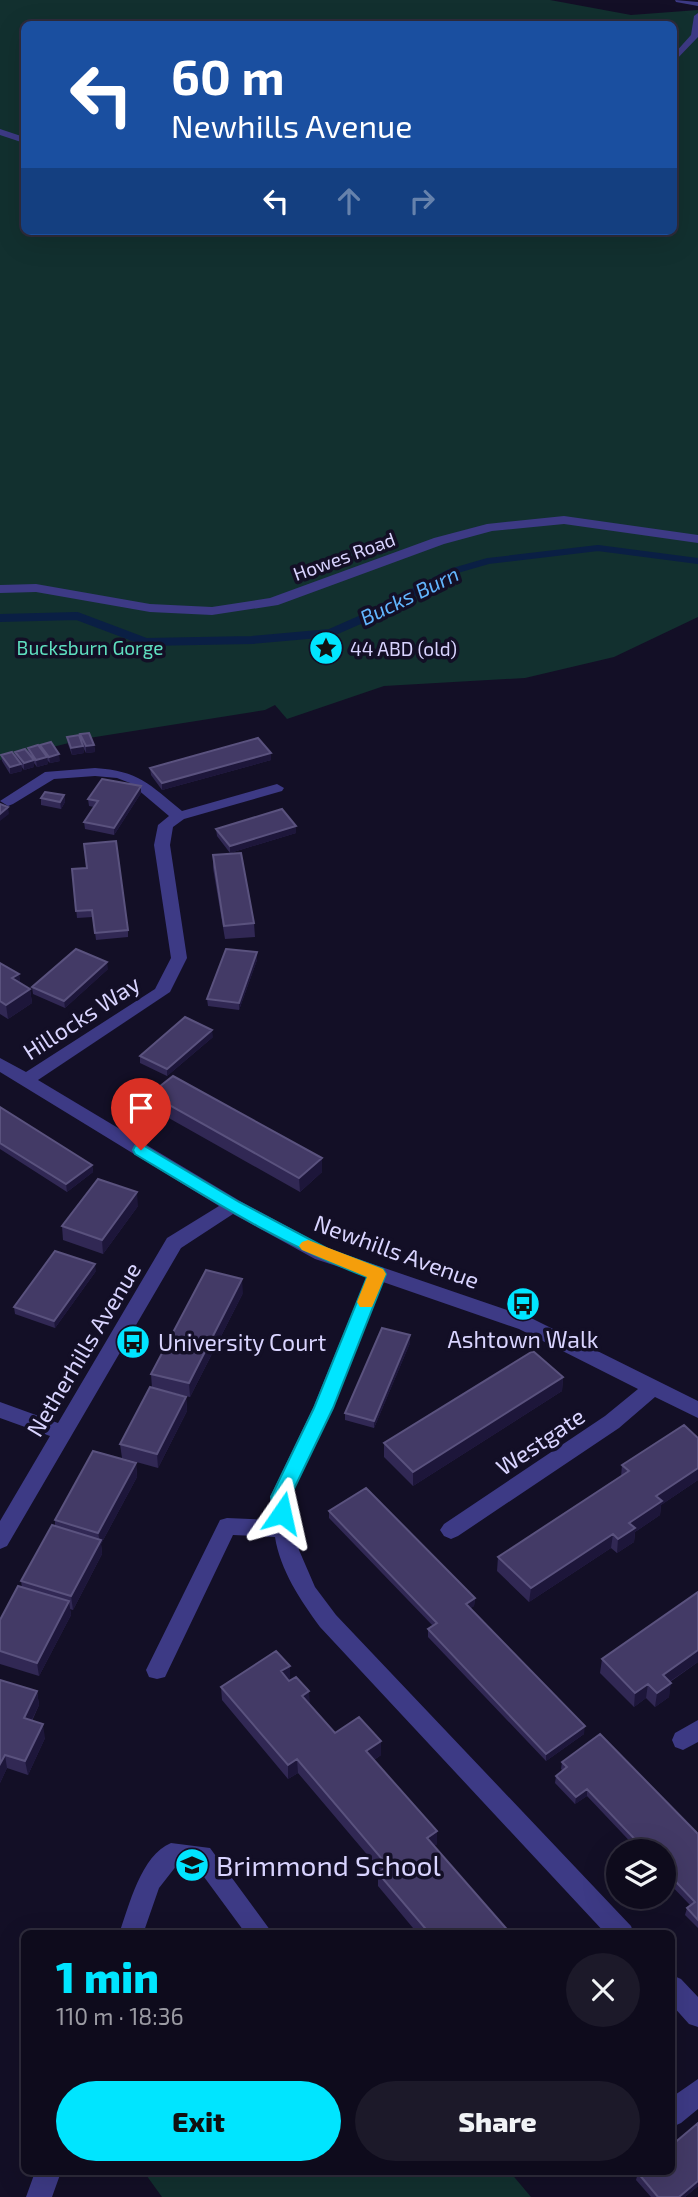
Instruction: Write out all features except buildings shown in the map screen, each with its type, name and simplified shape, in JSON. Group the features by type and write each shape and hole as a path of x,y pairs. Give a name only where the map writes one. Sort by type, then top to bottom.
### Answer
{"street":[{"path":"679,0 698,4"},
{"path":"677,56 695,35 698,16"},
{"path":"0,131 21,139"},
{"name":"Howes Road","path":"0,589 36,587 150,608 212,611 273,602 439,541 491,527 564,520 698,539"},
{"path":"9,801 50,775 95,772 119,774 135,780 179,816 277,788"},
{"name":"Hillocks Way","path":"27,1079 162,992 173,975 179,958 162,845 166,825 179,816"},
{"name":"Newhills Avenue","path":"0,1064 233,1206 322,1254 526,1324 698,1410"},
{"name":"Netherhills Avenue","path":"0,1540 174,1243 233,1206"},
{"path":"377,1274 323,1408 280,1497 288,1550 302,1581 328,1621 618,1930"},
{"name":"Westgate","path":"451,1530 612,1422 653,1387"},
{"path":"0,1410 62,1432"},
{"path":"158,1670 227,1526 284,1529"},
{"path":"132,1930 149,1882 171,1854 202,1856 258,1930"},
{"path":"675,1990 698,2015"},
{"path":"675,2111 698,2092"},
{"path":"39,2197 47,2175"}],"green space":[{"name":"Bucksburn Gorge","path":"0,0 550,0 631,15 698,10 698,617 614,657 525,678 384,686 287,719 275,705 265,710 89,738 0,760"},
{"path":"146,2175 513,2175 531,2197 162,2197"}],"waterway":[{"name":"Bucks Burn","path":"415,591 450,572 488,561 598,548 698,561"},
{"name":"Bucks Burn","path":"0,618 77,616 146,642 252,640 330,633 378,612 418,590"}],"slow traffic":[{"path":"308,1246 322,1254 377,1274 366,1302"}],"place":[{"name":"44 ABD (old)","path":"326,648"},
{"name":"Ashtown Walk","path":"523,1304"},
{"name":"University Court","path":"133,1342"},
{"name":"Brimmond School","path":"192,1865"}],"route":[{"path":"141,1150 233,1206 322,1254 377,1274 323,1408 280,1497 282,1513"}]}
